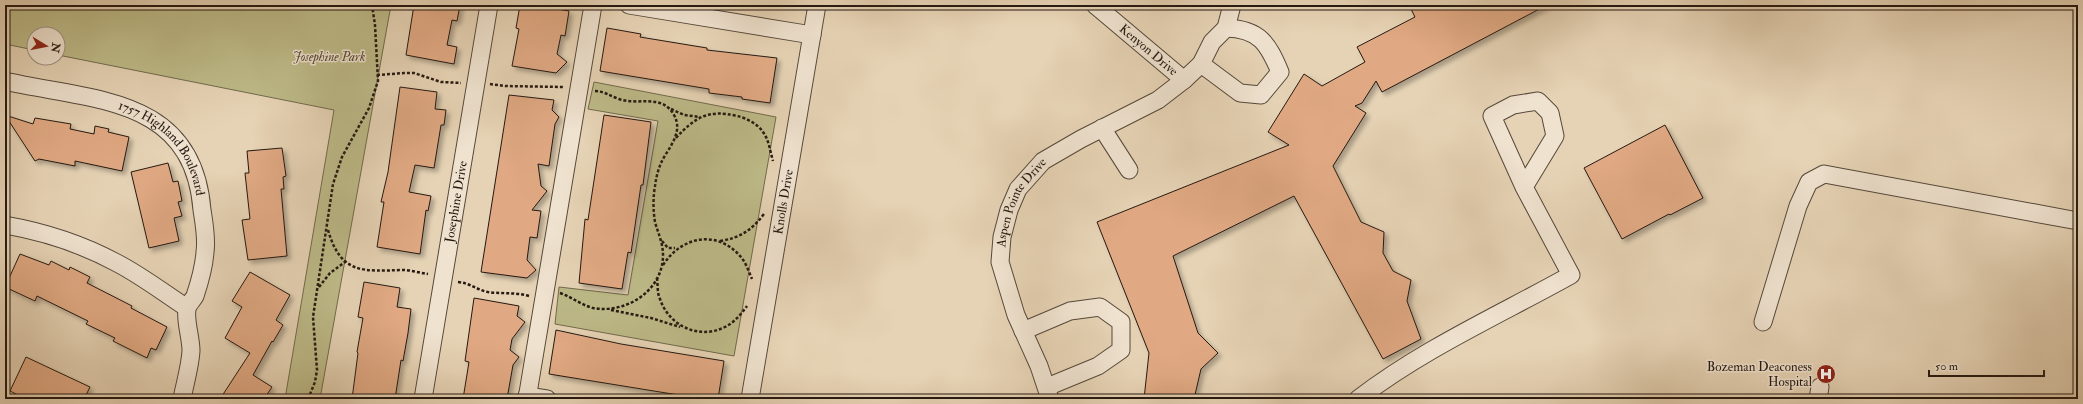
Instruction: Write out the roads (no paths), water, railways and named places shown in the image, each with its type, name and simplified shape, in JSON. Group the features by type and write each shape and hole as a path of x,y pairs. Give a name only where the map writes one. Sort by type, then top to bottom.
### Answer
{"street":[{"name":"Josephine Drive","path":"423,399 490,5"},
{"path":"547,399 527,397 593,5"},
{"path":"629,5 812,35"},
{"name":"Knolls Drive","path":"750,399 817,5"},
{"name":"Kenyon Drive","path":"1095,5 1184,80"},
{"path":"1226,28 1235,28 1255,34 1270,47 1280,72 1261,95 1240,93 1202,64 1212,42 1226,28 1232,5"},
{"name":"Aspen Pointe Drive","path":"1048,393 1016,315 1000,262 1002,237 1009,210 1018,189 1043,161 1102,128 1158,100 1202,64"},
{"name":"1757 Highland Boulevard","path":"5,81 91,98 134,110 150,117 174,137 192,163 199,184 206,250 203,271 194,298 187,308"},
{"path":"1358,399 1391,374 1436,347 1571,275 1524,187 1492,116 1513,105 1538,101 1550,112 1555,136 1524,187"},
{"path":"1102,128 1129,170"},
{"path":"1763,322 1798,206 1809,182 1824,174 2078,221"},
{"path":"5,225 50,235 89,249 119,264 187,308 191,351 182,399"},
{"path":"1023,332 1070,311 1100,307 1121,322 1121,350 1098,366 1048,393"}],"place":[{"name":"Bozeman Deaconess Hospital","path":"1826,374"}],"park label":[{"name":"Josephine Park","path":"329,57"}]}
